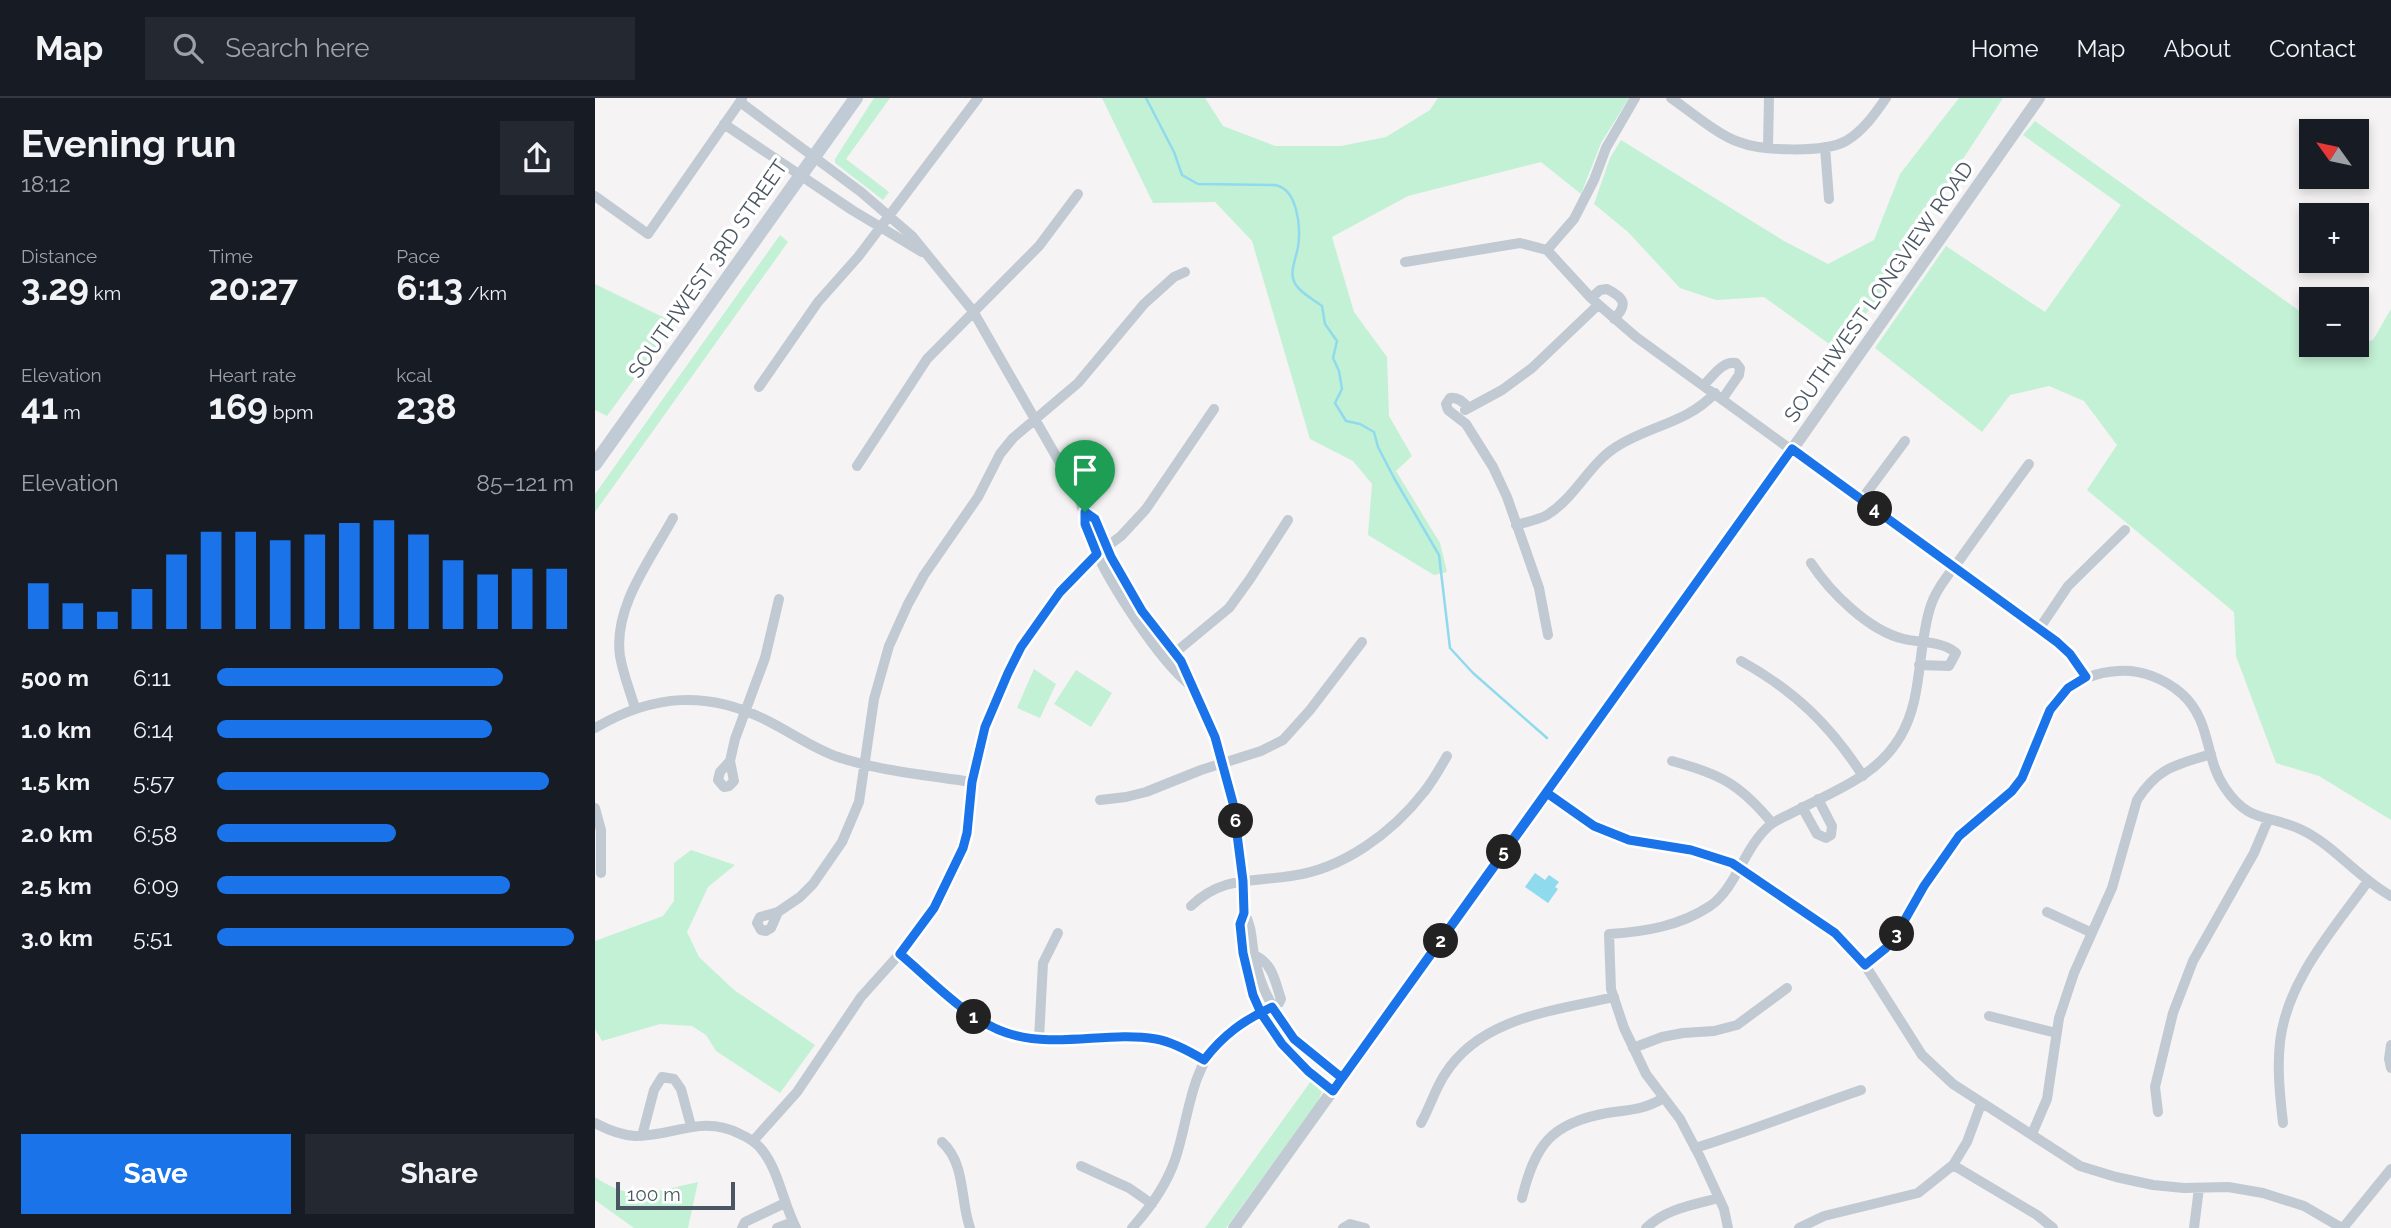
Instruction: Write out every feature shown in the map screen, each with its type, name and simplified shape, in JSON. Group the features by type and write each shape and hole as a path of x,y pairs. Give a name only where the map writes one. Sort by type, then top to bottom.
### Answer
{"main road":[{"name":"SOUTHWEST 3RD STREET","path":"595,464 856,98"}],"street":[{"path":"759,387 818,302 850,267 978,98"},
{"path":"1547,250 1574,219 1594,180 1606,148 1635,98"},
{"path":"1671,98 1736,142 1767,147 1825,147 1845,142 1867,125 1886,98"},
{"path":"1767,147 1769,98"},
{"name":"SOUTHWEST LONGVIEW ROAD","path":"1234,1228 1547,793 2039,98"},
{"path":"595,195 648,234 741,100 813,158 861,192 912,236 973,311 1076,491 1097,554 1137,622 1186,672 1224,764 1233,803 1243,881 1244,913 1240,924 1243,953 1253,995 1261,1013 1282,1044 1294,1058 1333,1091"},
{"path":"724,124 925,254"},
{"path":"1825,147 1829,199"},
{"path":"857,466 927,359 1039,246 1078,194"},
{"path":"1405,262 1520,243 1547,250 1594,302 1614,319 2039,629 2070,654 2086,677"},
{"path":"778,912 813,884 842,842 859,802 874,699 889,646 924,575 978,497 1000,454 1013,438 1078,383 1144,304 1174,276 1185,272"},
{"path":"1548,635 1539,588 1507,497 1463,416 1468,408 1502,390 1532,368 1594,302 1599,290 1607,289 1620,297 1622,310 1614,319"},
{"path":"1516,525 1546,515 1616,447 1683,419 1719,396 1739,375 1740,368 1736,363 1729,362 1721,366 1704,385"},
{"path":"1466,424 1448,410 1446,404 1450,398 1456,397 1468,408"},
{"path":"753,1140 797,1092 860,997 900,954 934,908 967,833 972,782 985,727 1021,647 1060,592 1146,509 1214,409"},
{"path":"1862,499 1905,441"},
{"path":"1728,1228 1719,1198 1680,1119 1646,1074 1623,1028 1611,989 1609,934 1650,930 1690,917 1712,904 1726,888 1756,839 1772,823 1863,776 1883,761 1902,734 1913,703 1922,642 1932,602 1954,567 2029,464"},
{"path":"1085,512 1095,519 1142,611 1171,657"},
{"path":"635,708 620,656 622,622 629,598 673,518"},
{"path":"1171,657 1229,608 1288,520"},
{"path":"2039,629 2068,586 2125,530"},
{"path":"1811,563 1834,593 1882,631 1906,640 1947,647 1956,653 1949,666 1919,665"},
{"path":"730,761 765,658 779,599"},
{"path":"1100,800 1146,792 1261,751 1283,740 1310,710 1362,642"},
{"path":"1741,660 1779,684 1816,714 1863,776"},
{"path":"1865,965 1895,937 1924,886 1959,836 2005,797 2022,778 2050,710 2068,688 2086,677 2102,672 2125,670 2144,673 2162,680 2182,694 2195,709 2204,726 2216,772 2236,803 2250,815 2302,830 2391,896"},
{"path":"595,728 635,708 675,699 719,702 745,711 825,751 865,764 972,782"},
{"path":"2032,1134 2047,1099 2056,1033 2074,973 2090,932 2112,888 2137,800 2144,788 2165,768 2211,754"},
{"path":"1191,906 1206,892 1224,885 1324,869 1349,856 1372,842 1424,793 1447,756"},
{"path":"1672,761 1705,770 1732,783 1758,805 1772,823"},
{"path":"1547,793 1594,826 1629,840 1691,850 1738,867 1835,933 1865,965 1921,1055 1953,1084 1981,1104 2080,1166 2153,1185 2228,1187 2263,1193 2304,1206 2342,1228 2391,1169"},
{"path":"1802,807 1817,834 1826,838 1831,835 1832,826 1818,799"},
{"path":"595,808 601,830 601,873"},
{"path":"2158,1112 2155,1087 2173,1013 2193,961 2254,853 2268,820"},
{"path":"2283,1123 2278,1079 2280,1039 2290,1003 2304,971 2368,881"},
{"path":"2046,912 2090,932"},
{"path":"1244,913 1249,922 1262,983 1272,1007 1294,1039 1342,1078"},
{"path":"1039,1039 1043,964 1058,933"},
{"path":"900,954 981,1021 1008,1034 1039,1039 1154,1038 1178,1046 1204,1060"},
{"path":"1633,1048 1662,1037 1737,1026 1787,988"},
{"path":"1421,1123 1445,1074 1457,1058 1483,1035 1508,1023 1614,997"},
{"path":"1132,1228 1152,1203 1171,1169 1194,1084 1204,1060 1231,1030 1272,1007"},
{"path":"1989,1016 2056,1033"},
{"path":"2391,1045 2391,1068"},
{"path":"642,1136 654,1090 662,1077 674,1079 681,1089 691,1126"},
{"path":"1695,1148 1764,1127 1861,1090"},
{"path":"1522,1198 1536,1155 1556,1131 1583,1119 1646,1108 1664,1098"},
{"path":"1799,1228 1824,1216 1918,1194 1953,1165 1967,1142 1981,1104"},
{"path":"595,1123 620,1134 642,1136 691,1126 713,1126 733,1130 753,1140 773,1170 795,1225 777,1228"},
{"path":"943,1142 953,1155 958,1169 970,1228"},
{"path":"1953,1165 2037,1214 2053,1228"},
{"path":"1081,1166 1129,1188 1152,1203"},
{"path":"2194,1228 2199,1188"},
{"path":"1646,1228 1657,1218 1673,1210 1719,1198"},
{"path":"742,1228 745,1222 785,1203"},
{"path":"1347,1226 1365,1228"}],"green space":[{"path":"874,98 890,98 846,159 889,192 883,200 835,163"},
{"path":"1102,98 1205,98 1223,126 1275,146 1341,146 1386,137 1430,110 1438,98 1629,98 1601,143 1581,194 1541,162 1408,196 1332,237 1354,312 1387,357 1389,416 1412,456 1396,471 1440,543 1447,572 1434,575 1368,535 1372,484 1353,461 1310,439 1252,241 1215,202 1153,203"},
{"path":"1959,98 2003,98 1913,235 1916,245 1839,351 1764,297 1716,300 1680,288 1628,232 1594,204 1610,158 1621,140 1784,241 1828,264 1874,240 1900,174"},
{"path":"2035,121 2299,311 2299,357 2369,357 2369,341 2373,340 2391,309 2391,820 2319,776 2276,763 2236,656 2234,612 2087,490 2117,445 2084,401 2049,386 2010,395 1982,432 1875,348 1946,246 2045,312 2121,205 2023,135"},
{"path":"780,235 788,242 595,512 595,494"},
{"path":"595,284 675,323 607,416 595,410"},
{"path":"1034,669 1056,684 1040,718 1017,708"},
{"path":"1076,670 1112,693 1091,727 1054,704"},
{"path":"691,850 735,865 708,887 687,932 699,957 734,990 815,1045 780,1093 716,1051 706,1035 692,1026 660,1024 602,1041 595,1029 595,941 663,916 674,901 674,863"},
{"path":"1311,1081 1322,1092 1318,1101 1226,1228 1205,1228"},
{"path":"595,1177 633,1193 698,1182 688,1228 634,1228 595,1200"}],"water":[{"path":"1535,873 1545,880 1549,875 1559,882 1555,887 1558,889 1548,903 1525,887"}],"waterway":[{"path":"1146,98 1174,152 1182,175 1198,184 1275,185 1289,194 1296,210 1299,230 1294,281 1301,291 1322,306 1325,324 1337,341 1333,358 1339,371 1342,389 1335,403 1346,421 1360,424 1374,432 1378,447 1394,478 1439,555 1450,648 1473,673 1547,738"}],"route":[{"path":"1085,512 1085,524 1097,554 1060,592 1021,647 1008,673 985,727 972,782 963,848 934,908 900,954 969,1013 992,1027 1019,1036 1039,1039 1154,1038 1167,1041 1204,1060 1231,1030 1242,1023 1261,1013 1272,1007 1294,1039 1342,1078 1547,793 1594,826 1629,840 1691,850 1732,863 1835,933 1865,965 1895,937 1924,886 1959,836 1975,820 1999,803 2022,778 2043,722 2057,698 2086,677 2070,654 2057,642 1792,449 1547,793 1333,1091 1308,1071 1282,1044 1261,1013 1253,995 1243,953 1240,924 1244,913 1243,881 1233,803 1215,737 1181,661 1142,611 1111,557 1095,519 1085,512"}]}
